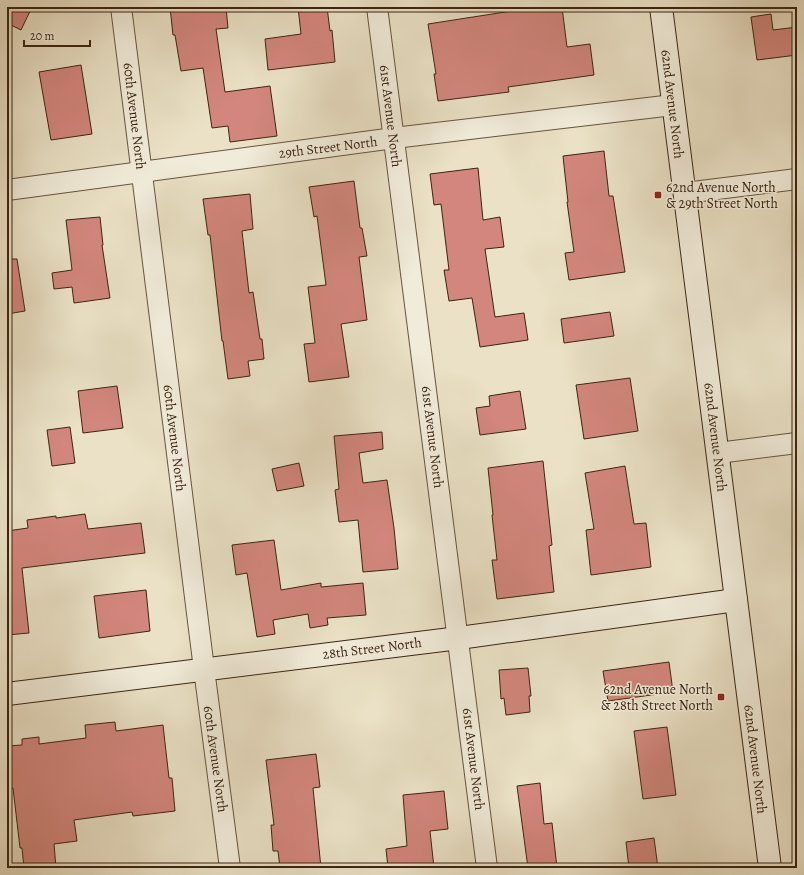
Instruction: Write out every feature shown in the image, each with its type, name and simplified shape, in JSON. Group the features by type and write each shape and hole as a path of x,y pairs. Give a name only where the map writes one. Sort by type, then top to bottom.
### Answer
{"street":[{"name":"60th Avenue North","path":"121,7 230,868"},
{"name":"61st Avenue North","path":"377,7 487,868"},
{"name":"62nd Avenue North","path":"662,7 673,105 770,868"},
{"name":"29th Street North","path":"7,190 394,138 673,105"},
{"path":"685,193 797,179"},
{"path":"718,453 797,443"},
{"name":"28th Street North","path":"7,694 458,638 736,600"}],"building":[{"path":"7,7 32,7 21,30 7,23"},
{"path":"170,7 226,7 228,28 216,29 225,92 270,86 277,136 230,142 228,126 212,128 203,68 181,71 175,35 173,35"},
{"path":"298,7 327,7 330,31 332,30 335,62 268,70 265,39 301,34"},
{"path":"518,7 562,7 567,47 590,44 594,75 508,87 509,92 438,101 434,74 436,74 428,24 518,10"},
{"path":"771,14 773,30 797,27 797,55 757,60 751,17"},
{"path":"81,65 92,134 51,140 39,72"},
{"path":"604,151 609,196 613,196 625,272 569,280 565,253 574,252 567,202 563,156"},
{"path":"478,168 483,220 500,217 504,247 485,249 495,317 524,313 528,340 480,347 472,298 449,301 444,270 449,270 441,204 434,205 430,174"},
{"path":"354,181 360,228 362,228 367,256 359,257 367,320 341,324 349,377 309,382 304,344 315,343 308,287 326,285 317,216 314,217 309,187"},
{"path":"250,194 253,229 242,231 249,293 253,292 260,339 262,339 264,359 248,361 250,376 228,379 222,341 210,235 208,235 203,199"},
{"path":"100,217 102,245 110,298 74,303 72,287 54,289 52,273 72,270 66,220"},
{"path":"7,259 17,259 25,311 7,314"},
{"path":"610,312 614,336 564,343 561,319"},
{"path":"630,378 638,431 584,439 576,385"},
{"path":"117,386 123,428 83,433 78,391"},
{"path":"520,391 526,429 480,435 476,408 490,406 489,396"},
{"path":"70,427 75,463 52,466 47,430"},
{"path":"382,432 383,449 359,453 363,483 387,480 398,569 363,572 358,520 339,522 335,490 339,489 334,436"},
{"path":"543,461 552,545 549,546 554,592 497,599 492,560 497,560 488,468"},
{"path":"299,463 304,486 277,491 272,469"},
{"path":"625,466 634,524 646,523 651,567 591,575 586,530 594,529 585,473"},
{"path":"85,514 88,529 141,523 145,553 22,568 29,633 7,635 7,531 28,528 27,520"},
{"path":"274,540 281,590 321,583 321,587 363,583 366,615 327,618 328,625 310,628 308,614 273,620 275,634 257,637 247,573 236,575 232,545"},
{"path":"146,590 150,631 99,638 94,596"},
{"path":"669,662 673,692 608,701 603,671"},
{"path":"528,668 531,696 529,696 530,712 506,715 504,698 501,699 499,670"},
{"path":"115,722 116,731 163,725 169,778 172,778 175,811 133,816 132,812 74,820 77,841 54,844 56,868 24,868 22,848 20,848 13,788 7,789 7,746 22,745 22,739 39,737 39,744 86,738 85,725"},
{"path":"667,727 676,795 643,799 634,731"},
{"path":"316,754 320,787 313,788 321,868 280,868 278,851 273,851 271,825 274,825 266,760"},
{"path":"540,783 544,824 552,823 557,868 528,868 517,786"},
{"path":"444,791 448,829 430,831 434,868 388,868 386,849 407,846 403,795"},
{"path":"654,838 658,868 629,868 626,842"}],"place":[{"name":"62nd Avenue North & 29th Street North","path":"658,195"},
{"name":"62nd Avenue North & 28th Street North","path":"721,697"}]}
